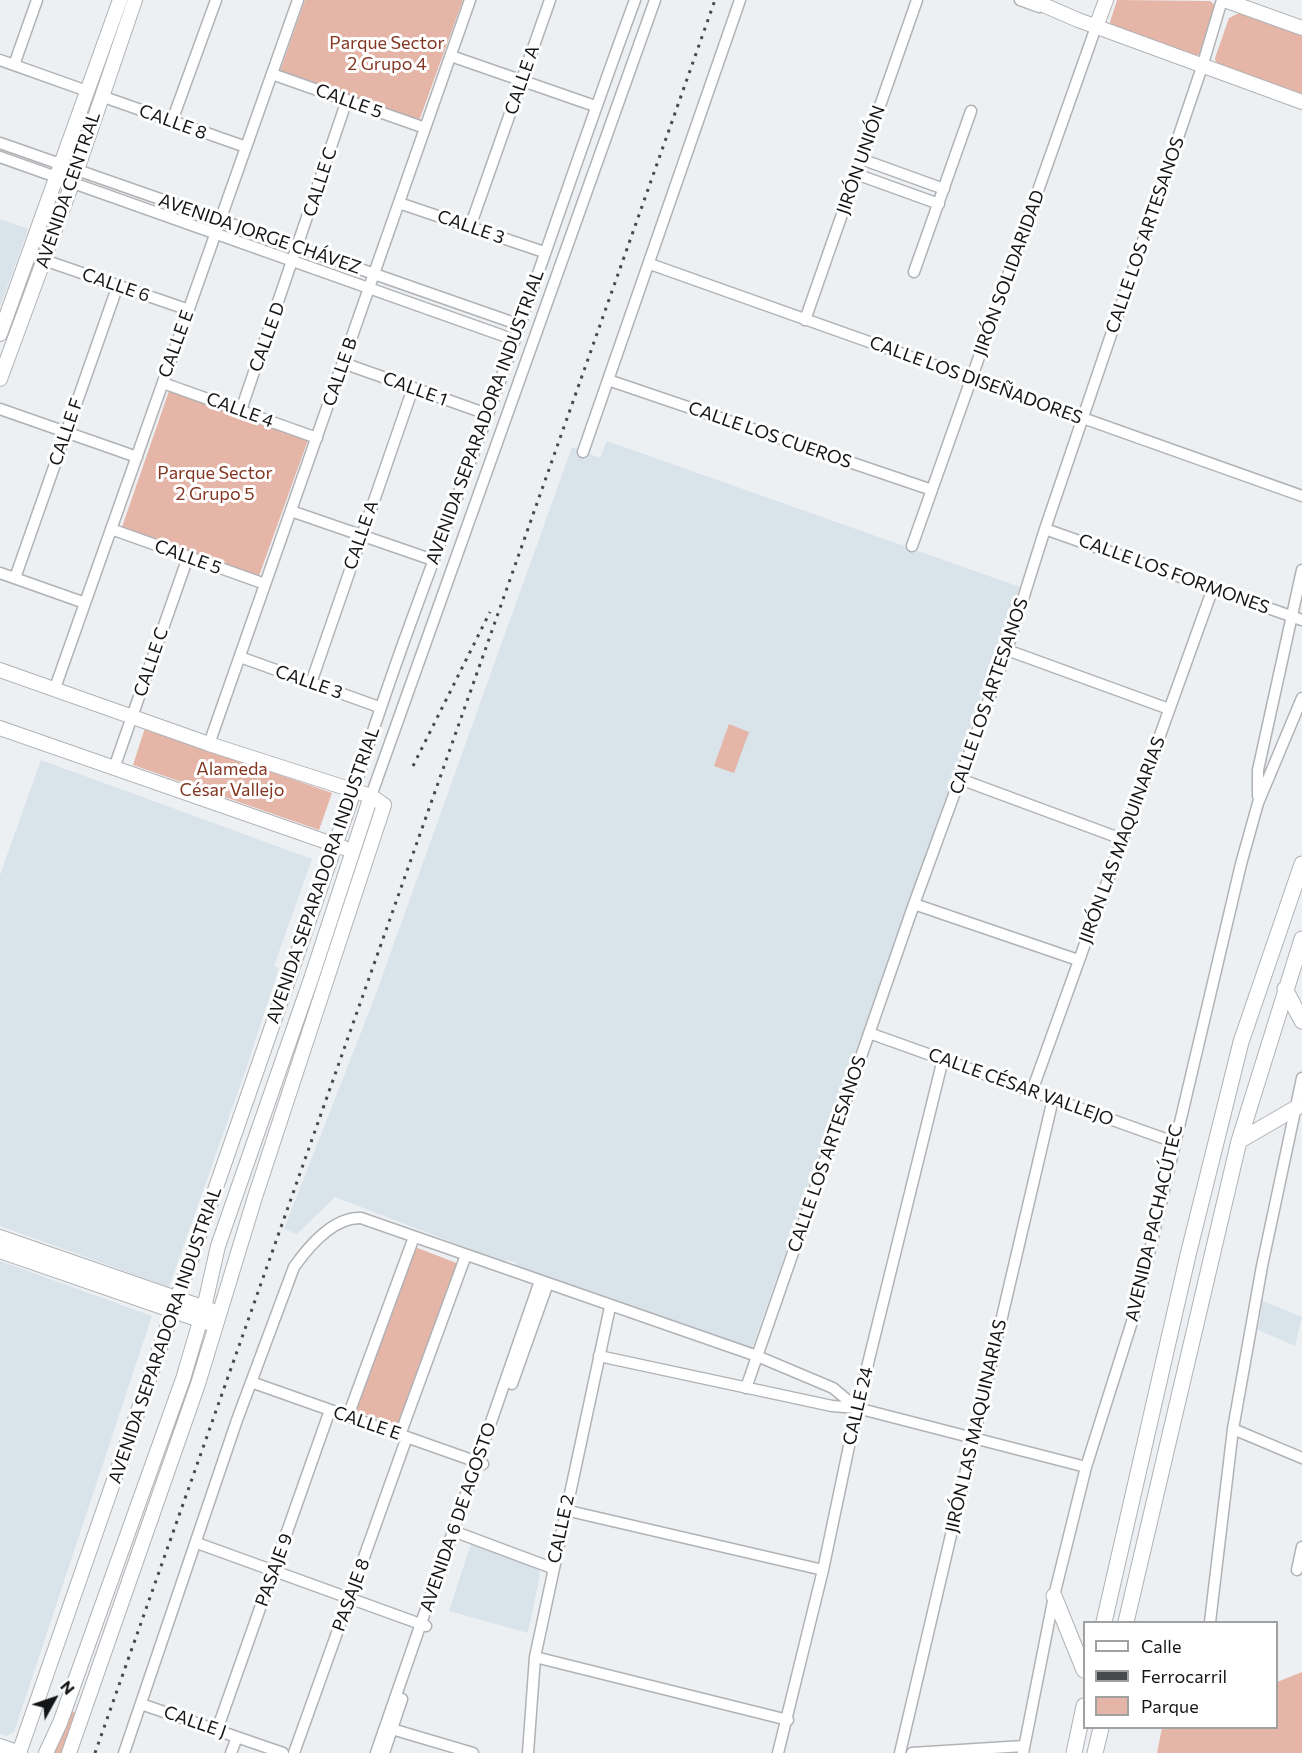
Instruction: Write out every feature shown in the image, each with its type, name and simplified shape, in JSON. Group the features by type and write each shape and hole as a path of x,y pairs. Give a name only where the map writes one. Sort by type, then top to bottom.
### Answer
{"main road":[{"name":"AVENIDA CENTRAL","path":"0,379 74,176 120,0"},
{"name":"AVENIDA CENTRAL","path":"0,334 58,170 135,0"},
{"path":"1032,0 1051,10 1302,102"},
{"name":"JIRÓN SOLIDARIDAD","path":"1096,27 1106,0"},
{"path":"1223,0 1302,28"},
{"path":"0,670 209,744 371,796"},
{"path":"0,728 368,857"},
{"name":"AVENIDA SEPARADORA INDUSTRIAL","path":"20,1753 354,791"},
{"name":"AVENIDA SEPARADORA INDUSTRIAL","path":"46,1753 60,1723 183,1379 202,1314 221,1234 311,979 371,796 384,805 368,857 217,1319 198,1384 69,1753"},
{"path":"1104,1621 1241,1042 1302,864"},
{"path":"1125,1621 1239,1141 1302,939"},
{"path":"1285,989 1302,1021"},
{"path":"1239,1141 1299,1109"},
{"path":"0,1237 23,1252 217,1319"},
{"path":"0,1251 23,1252"},
{"path":"1171,1331 1193,1336"},
{"path":"1054,1596 1083,1668"},
{"path":"1074,1753 1083,1711"},
{"path":"1095,1753 1101,1729"},
{"path":"0,1746 20,1753"}],"street":[{"path":"14,65 37,0"},
{"path":"172,121 216,0"},
{"name":"CALLE E","path":"55,688 297,0"},
{"name":"CALLE B","path":"209,744 470,0"},
{"name":"CALLE A","path":"470,227 550,0"},
{"name":"AVENIDA SEPARADORA INDUSTRIAL","path":"354,791 379,707 515,340 595,106 635,0"},
{"name":"AVENIDA SEPARADORA INDUSTRIAL","path":"371,796 655,0"},
{"path":"583,452 740,0"},
{"name":"JIRÓN UNIÓN","path":"805,320 917,0"},
{"path":"1020,0 1051,10"},
{"name":"CALLE LOS ARTESANOS","path":"746,1388 914,904 1007,650 1045,529 1223,0"},
{"name":"JIRÓN SOLIDARIDAD","path":"912,546 1096,27"},
{"path":"451,56 595,106"},
{"path":"0,60 94,93"},
{"name":"CALLE 5","path":"272,74 425,128"},
{"name":"CALLE 8","path":"94,93 246,147"},
{"name":"CALLE C","path":"293,263 347,100"},
{"path":"914,273 971,111"},
{"name":"AVENIDA JORGE CHÁVEZ","path":"0,143 58,170 215,235 515,340"},
{"name":"AVENIDA JORGE CHÁVEZ","path":"0,157 58,170"},
{"path":"861,159 944,189"},
{"path":"856,174 939,204"},
{"name":"AVENIDA JORGE CHÁVEZ","path":"74,176 220,220 520,325"},
{"name":"CALLE 3","path":"399,202 544,252"},
{"name":"CALLE 6","path":"44,260 189,310"},
{"name":"CALLE D","path":"240,411 293,263"},
{"name":"CALLE LOS DISEÑADORES","path":"650,264 1302,496"},
{"name":"CALLE F","path":"15,578 118,285"},
{"name":"CALLE 1","path":"343,363 487,414"},
{"name":"CALLE LOS CUEROS","path":"608,380 932,490"},
{"name":"CALLE 4","path":"163,383 317,438"},
{"name":"CALLE A","path":"311,683 413,388"},
{"path":"0,409 137,457"},
{"path":"291,511 433,560"},
{"name":"CALLE 5","path":"111,529 265,584"},
{"name":"CALLE LOS FORMONES","path":"1045,529 1297,618"},
{"name":"CALLE C","path":"114,768 189,557"},
{"path":"1258,803 1258,770 1297,618 1302,570"},
{"path":"0,573 85,603"},
{"name":"JIRÓN LAS MAQUINARIAS","path":"1032,1091 1212,588"},
{"path":"1007,650 1169,709"},
{"name":"CALLE 3","path":"240,657 379,707"},
{"name":"AVENIDA PACHACÚTEC","path":"1024,1749 1054,1596 1086,1467 1136,1309 1174,1142 1258,803 1302,698"},
{"path":"960,779 1122,839"},
{"path":"914,904 1078,960"},
{"name":"CALLE CÉSAR VALLEJO","path":"869,1033 1174,1142"},
{"name":"CALLE 24","path":"778,1753 788,1720 823,1570 857,1408 943,1059"},
{"path":"1210,1621 1233,1429 1262,1266 1299,1109 1302,1078"},
{"name":"JIRÓN LAS MAQUINARIAS","path":"900,1753 1053,1099"},
{"path":"124,1753 251,1382 294,1267 305,1252 333,1227 352,1218 361,1218 610,1307 757,1356 833,1388 857,1408"},
{"path":"348,1416 414,1237"},
{"name":"PASAJE 8","path":"294,1753 350,1598 466,1255"},
{"name":"AVENIDA 6 DE AGOSTO","path":"376,1753 388,1728 544,1282"},
{"name":"CALLE 2","path":"528,1753 535,1657 552,1568 610,1307"},
{"path":"599,1356 832,1406 857,1408 1086,1467"},
{"name":"CALLE E","path":"251,1382 481,1463"},
{"name":"PASAJE 9","path":"217,1730 330,1410"},
{"path":"1233,1429 1302,1458"},
{"path":"565,1510 823,1570"},
{"path":"456,1532 552,1568"},
{"path":"197,1543 424,1625"},
{"path":"1297,1570 1302,1546"},
{"path":"535,1657 788,1720"},
{"name":"CALLE J","path":"141,1704 283,1753"},
{"path":"388,1728 473,1753"},
{"name":"AVENIDA 6 DE AGOSTO","path":"384,1753 388,1728"},
{"path":"231,1753 237,1737"},
{"path":"912,1753 1024,1749"}],"shaded area":[{"path":"0,219 28,229 0,307"},
{"path":"607,441 1020,587 752,1348 517,1266 515,1262 507,1260 503,1262 335,1197 297,1234 284,1229 374,999 572,447 600,458"},
{"path":"41,760 312,859 274,966 279,968 246,1069 169,1287 0,1226 0,875"},
{"path":"0,1261 152,1316 14,1732 7,1736 0,1734"},
{"path":"1263,1301 1302,1317 1295,1346 1258,1330"},
{"path":"471,1544 538,1567 540,1574 528,1633 449,1611"}],"green space":[{"name":"Parque Sector 2 Grupo 4","path":"305,0 463,0 419,121 280,71"},
{"path":"1117,0 1210,1 1216,6 1201,54 1191,57 1113,28 1110,22"},
{"path":"1241,12 1302,34 1302,97 1216,64 1215,58 1229,18"},
{"name":"Parque Sector 2 Grupo 5","path":"169,391 308,440 259,576 122,527"},
{"path":"729,724 749,732 734,773 714,766"},
{"name":"Alameda César Vallejo","path":"145,728 332,793 319,830 133,765"},
{"path":"415,1247 459,1264 398,1426 354,1410"},
{"path":"1302,1672 1302,1753 1157,1753 1162,1729 1278,1729 1278,1682"},
{"path":"72,1711 76,1713 62,1753 53,1753"}],"railway":[{"path":"95,1753 715,0"},
{"path":"413,766 490,612"}]}
